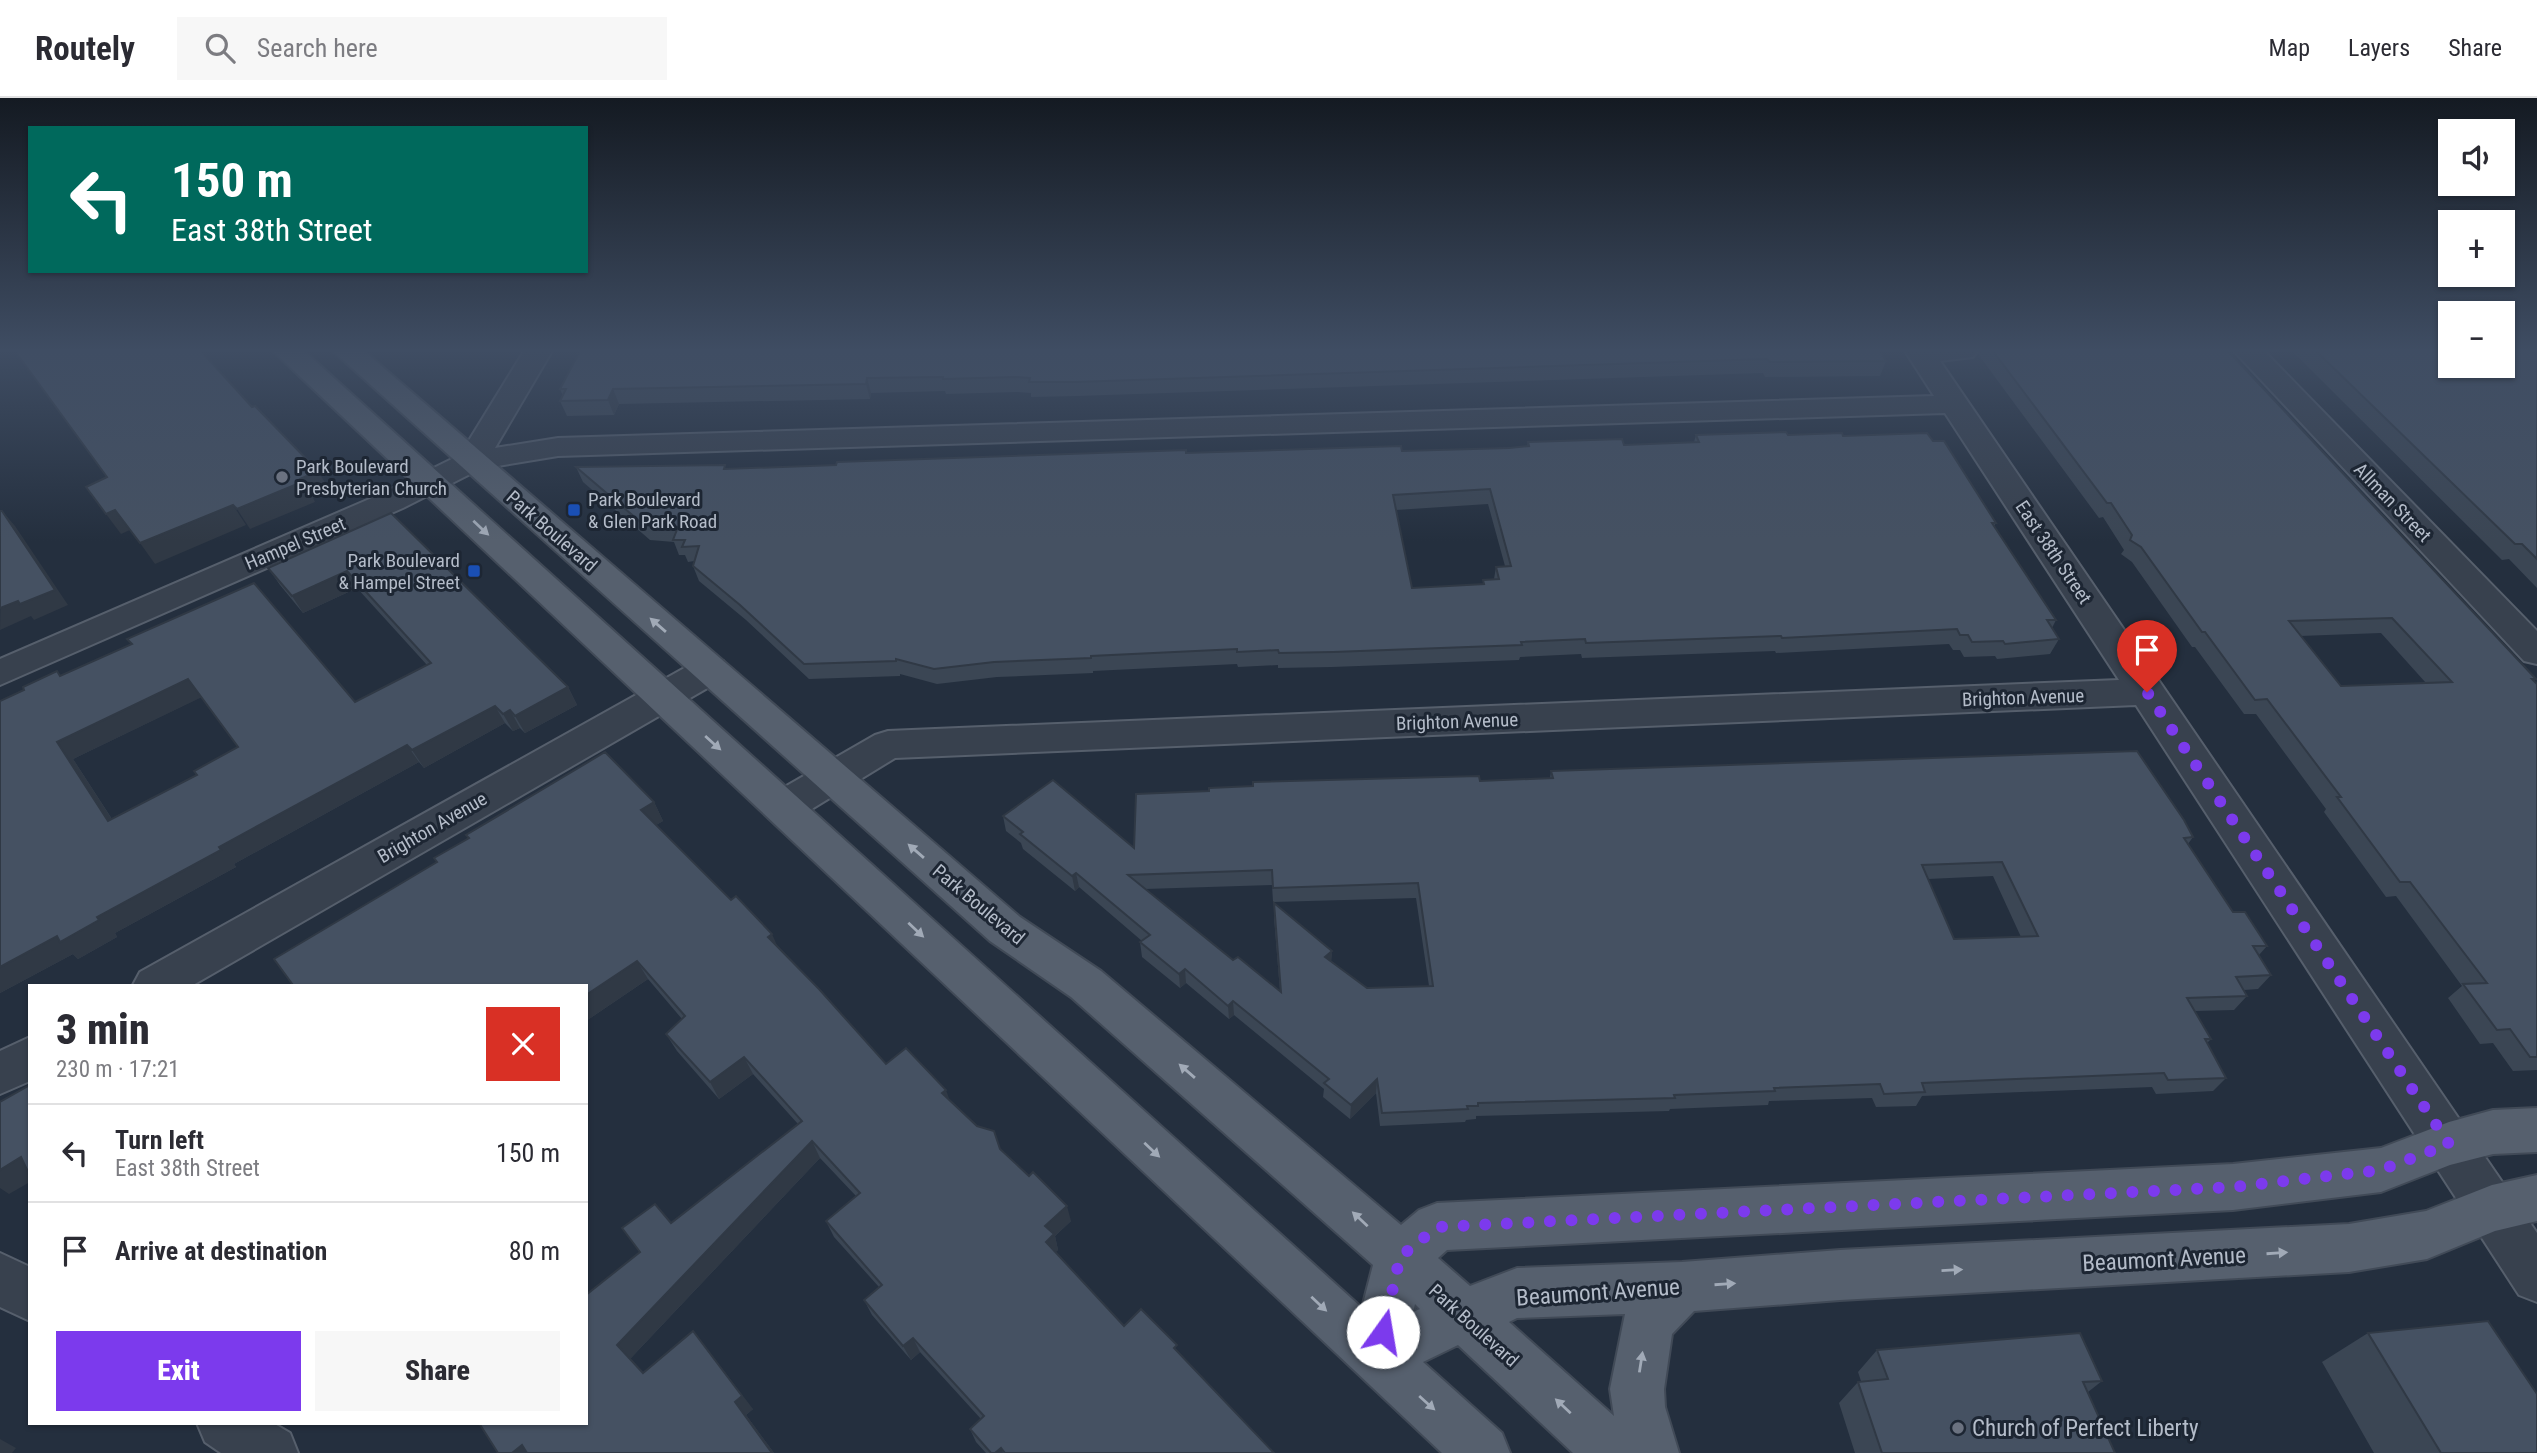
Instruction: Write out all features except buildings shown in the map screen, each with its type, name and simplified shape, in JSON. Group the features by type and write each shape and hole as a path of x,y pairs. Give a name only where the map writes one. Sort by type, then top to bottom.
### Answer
{"main road":[{"path":"354,414 1482,1453"},
{"name":"Park Boulevard","path":"419,414 1005,929 1086,984 1343,1204 1613,1453"},
{"path":"1377,1357 1400,1257 1437,1227 2233,1187 2381,1170 2449,1144 2493,1132 2537,1130"},
{"name":"Beaumont Avenue","path":"1377,1357 1463,1315 1517,1293 1682,1287 1840,1275 2349,1248 2427,1235 2514,1203"},
{"path":"1651,1453 1638,1407 1637,1389 1648,1322 1682,1287"}],"street":[{"path":"472,461 500,414"},
{"name":"Hampel Street","path":"0,673 472,461 558,447 1622,414"},
{"name":"East 38th Street","path":"1961,414 2449,1144 2514,1203 2537,1278"},
{"name":"Allman Street","path":"2309,414 2537,652"},
{"name":"Brighton Avenue","path":"157,984 710,670"},
{"name":"Brighton Avenue","path":"783,807 888,745 2147,692"},
{"path":"0,1074 28,1058"},
{"path":"0,1278 28,1295"},
{"path":"227,1425 270,1453"}],"place":[{"name":"Park Boulevard Presbyterian Church","path":"282,477"},
{"name":"Park Boulevard & Glen Park Road","path":"574,510"},
{"name":"Park Boulevard & Hampel Street","path":"474,571"},
{"name":"Church of Perfect Liberty","path":"1958,1428"}],"route":[{"path":"1383,1332 1400,1257 1437,1227 2233,1187 2381,1170 2449,1144 2147,692"}]}
